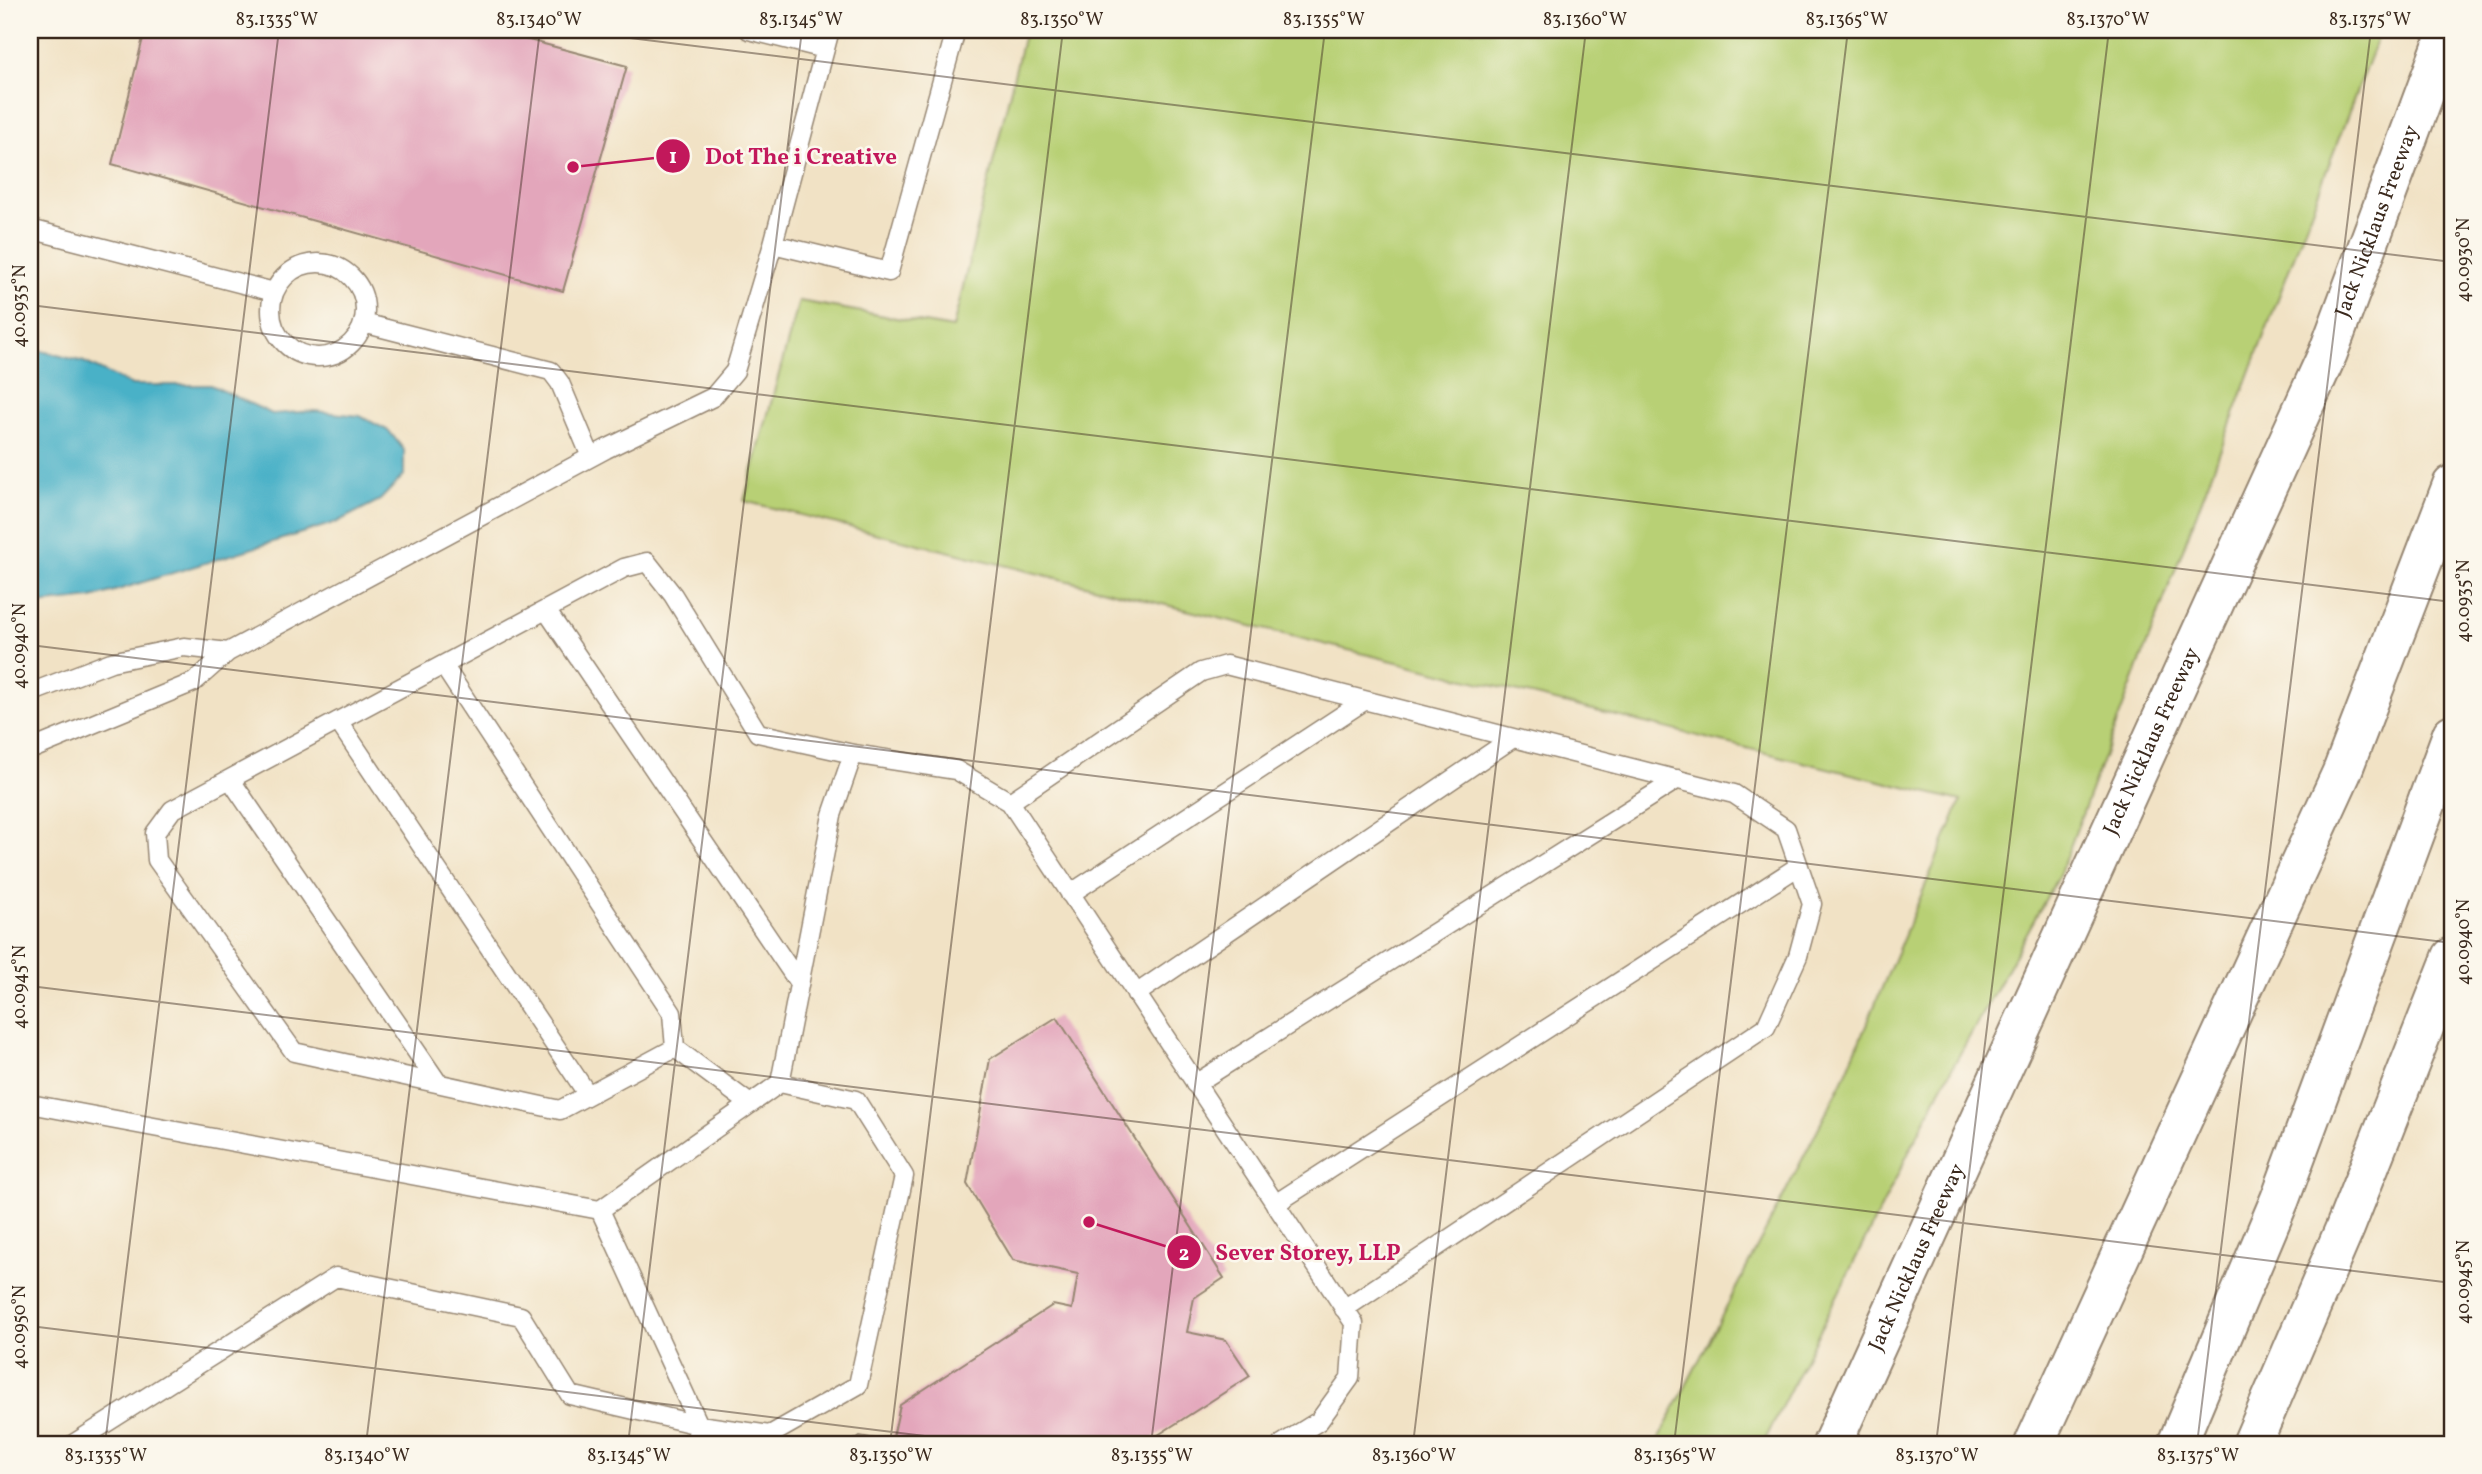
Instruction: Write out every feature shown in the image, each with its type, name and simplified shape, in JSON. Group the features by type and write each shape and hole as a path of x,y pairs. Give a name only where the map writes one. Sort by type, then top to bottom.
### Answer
{"highway":[{"name":"Jack Nicklaus Freeway","path":"1832,1444 2328,353 2448,30"},
{"path":"2034,1444 2342,772 2452,485"},
{"path":"2177,1444 2280,1199 2452,734"},
{"path":"2252,1444 2345,1228 2452,957"}],"lane":[{"path":"749,30 825,50"},
{"path":"30,750 194,682 228,652 591,457 713,397 735,371 773,244 830,30"},
{"path":"773,244 889,272 956,30"},
{"path":"30,229 274,292"},
{"path":"309,263 325,263 340,268 353,278 362,292 365,308 363,323 356,338 345,349 330,356 299,354 287,346 277,334 270,306 274,292 282,279 293,270 309,263"},
{"path":"363,323 551,372 561,383 591,457"},
{"path":"675,1048 560,1110 294,1052 157,860 155,833 172,810 624,568 647,562 673,595 758,733 853,754 956,771 1010,802 1354,1324 1350,1378 1319,1421 1284,1444"},
{"path":"546,610 799,984"},
{"path":"30,693 111,662 184,647 228,652"},
{"path":"443,665 672,1013 675,1048 750,1104"},
{"path":"1010,802 1201,672 1226,665 1734,794 1786,829 1812,904 1798,956 1766,1027 1345,1309"},
{"path":"1070,894 1364,701"},
{"path":"338,721 588,1095"},
{"path":"1136,994 1513,738"},
{"path":"30,1104 600,1210 779,1083 832,815 853,754"},
{"path":"230,779 438,1083"},
{"path":"1195,1084 1678,779"},
{"path":"1275,1204 1799,866"},
{"path":"72,1444 336,1277 521,1316 570,1395 699,1425 770,1435 858,1385 904,1176 856,1100 779,1083"},
{"path":"600,1210 699,1425 695,1444"}],"green space":[{"path":"1025,30 2380,30 2060,873 1940,1090 1763,1444 1656,1444 1843,1080 1961,801 744,501 799,301 953,328"}],"water":[{"path":"30,350 84,362 132,385 211,385 272,414 315,411 360,416 389,431 404,450 404,475 380,500 337,522 92,598 30,605"}],"building":[{"path":"145,30 491,30 627,66 563,291 112,164"},
{"path":"1057,1017 1224,1278 1194,1298 1187,1332 1226,1340 1250,1376 1144,1444 848,1444 860,1436 892,1442 900,1405 1053,1305 1072,1309 1078,1274 1013,1260 967,1184 990,1059"}],"place":[{"name":"Dot The i Creative","path":"573,167"},
{"name":"Sever Storey, LLP","path":"1089,1222"}]}
